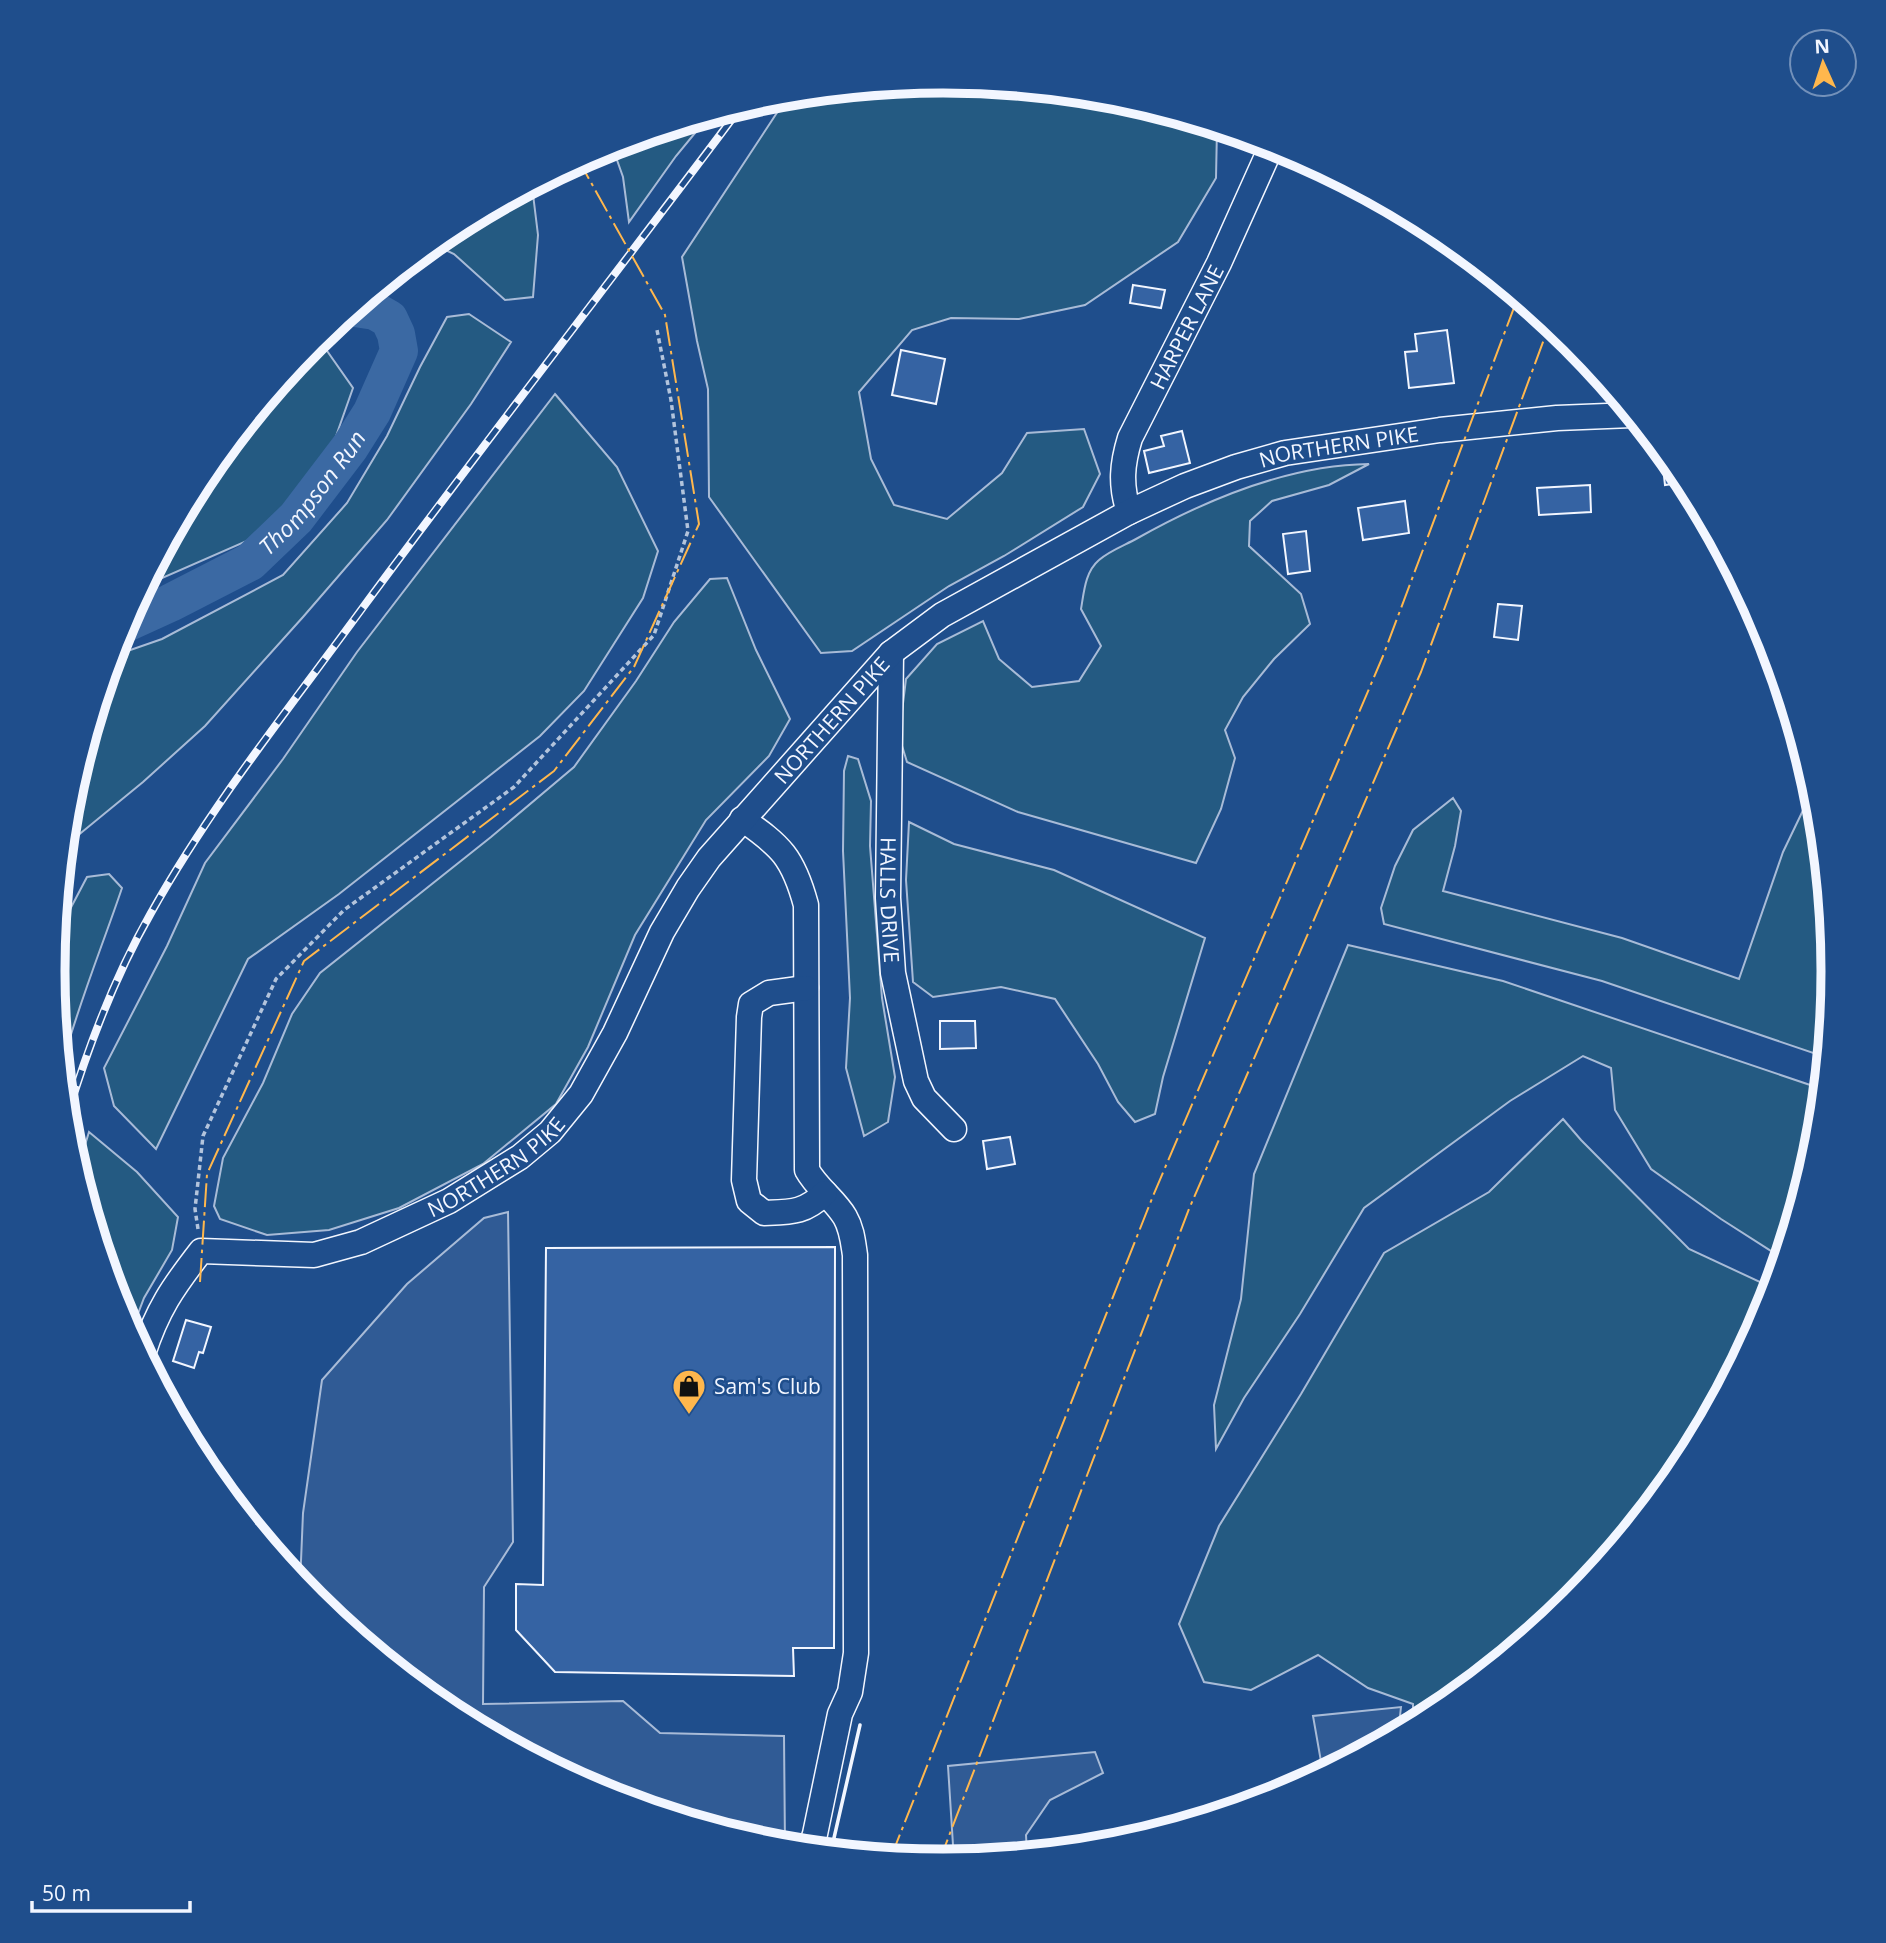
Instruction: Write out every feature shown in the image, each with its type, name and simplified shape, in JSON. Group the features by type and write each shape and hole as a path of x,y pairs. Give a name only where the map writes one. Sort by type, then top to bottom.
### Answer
{"street":[{"name":"HARPER LANE","path":"1129,512 1122,478 1123,460 1130,438 1219,263 1267,156"},
{"name":"NORTHERN PIKE","path":"147,1341 154,1320 172,1287 201,1251 314,1255 349,1245 401,1225 449,1201 520,1157 550,1132 581,1094 615,1033 677,905 709,858 891,653 942,615 1129,512 1185,486 1236,467 1285,453 1440,430 1557,418 1622,415"},
{"name":"HALLS DRIVE","path":"891,653 888,898 893,973 916,1081 924,1098 954,1129"},
{"path":"742,818 773,841 789,859 799,879 806,905 807,1170 846,1219 852,1233 855,1255 856,1653 850,1692 840,1714 813,1840"},
{"path":"806,988 769,993 751,1004 744,1180 748,1201 764,1213 788,1212 811,1206 825,1193"}],"path":[{"path":"195,1209 203,1136 276,979 344,910 514,787 654,635 688,531 671,400 657,330"}],"shaded area":[{"path":"886,95 1000,95 1114,110 1217,137 1216,178 1178,242 1085,305 1019,319 951,318 912,330 859,392 871,459 894,505 947,519 1002,473 1027,433 1084,429 1100,474 1083,507 949,586 852,651 821,653 709,497 708,389 682,257 780,109"},
{"path":"699,128 629,222 623,177 616,157"},
{"path":"533,196 538,235 533,297 505,300 454,254 444,249"},
{"path":"469,314 511,342 471,404 387,520 205,726 75,837 95,744 126,652 162,639 283,575 347,503 387,436 447,317"},
{"path":"325,348 353,388 329,456 256,537 156,581 182,532 246,437"},
{"path":"555,394 617,467 658,551 643,598 584,691 540,736 339,894 248,959 156,1149 114,1106 104,1068 167,946 205,863 283,759 357,652"},
{"path":"1369,464 1329,485 1272,501 1250,521 1249,546 1301,594 1310,624 1274,659 1243,697 1225,730 1235,758 1221,809 1196,863 1018,812 907,762 899,736 906,679 937,644 983,621 999,659 1032,687 1079,681 1101,646 1081,609 1088,576 1094,565 1103,557 1191,511 1249,487 1308,471"},
{"path":"727,578 756,650 790,719 769,756 706,820 635,935 588,1047 556,1104 483,1164 399,1208 329,1230 267,1235 220,1219 214,1206 223,1158 263,1083 292,1014 320,973 574,767 636,681 674,622 710,579"},
{"path":"848,756 858,759 871,801 870,846 882,998 895,1077 888,1122 864,1136 846,1068 850,998 843,851 844,771"},
{"path":"1453,798 1461,811 1443,891 1622,938 1739,979 1783,852 1805,806 1814,857 1819,914 1821,972 1817,1054 1602,981 1384,924 1381,908 1395,866 1413,830"},
{"path":"909,822 954,844 1054,870 1205,938 1163,1077 1155,1114 1135,1122 1118,1102 1098,1064 1055,999 1001,987 933,997 913,982 906,880"},
{"path":"109,874 122,888 68,1042 65,972 67,915 87,877"},
{"path":"1348,945 1503,981 1814,1086 1804,1143 1775,1254 1651,1169 1615,1110 1611,1068 1583,1056 1510,1101 1364,1208 1300,1314 1244,1398 1216,1449 1214,1405 1241,1299 1254,1174"},
{"path":"1563,1119 1689,1249 1763,1284 1731,1360 1704,1411 1640,1506 1564,1593 1478,1668 1413,1713 1413,1704 1368,1688 1318,1655 1251,1690 1204,1682 1179,1624 1219,1526 1384,1253 1489,1192"},
{"path":"89,1132 137,1172 178,1217 172,1250 144,1298 136,1318 111,1254 84,1150"},
{"path":"508,1212 513,1542 484,1587 483,1704 623,1701 660,1733 784,1736 785,1835 716,1820 661,1803 607,1783 504,1732 455,1702 408,1668 364,1632 301,1570 303,1513 322,1380 407,1284 484,1218"},
{"path":"1401,1707 1399,1721 1321,1763 1313,1716"},
{"path":"1095,1752 1103,1773 1050,1800 1026,1835 1027,1845 953,1850 948,1766"}],"building":[{"path":"1133,285 1165,290 1161,308 1130,303"},
{"path":"1447,330 1454,383 1409,388 1405,352 1417,351 1415,334"},
{"path":"901,350 945,359 936,404 892,395"},
{"path":"1182,431 1190,463 1149,473 1144,451 1164,446 1161,436"},
{"path":"1663,470 1673,484 1665,485"},
{"path":"1590,485 1591,512 1539,515 1537,488"},
{"path":"1405,501 1409,533 1363,540 1358,508"},
{"path":"1306,531 1310,571 1288,574 1283,534"},
{"path":"1498,604 1522,606 1518,640 1494,637"},
{"path":"940,1021 975,1021 976,1048 940,1049"},
{"path":"1010,1137 1015,1164 987,1169 983,1141"},
{"name":"Sam's Club","path":"835,1247 834,1648 793,1648 794,1676 555,1672 516,1630 516,1584 543,1585 546,1248"},
{"path":"186,1320 211,1327 203,1353 199,1352 194,1368 173,1361"}],"waterway":[{"name":"Thompson Run","path":"140,617 250,562 296,518 350,447 372,412 399,351 396,334 389,319 375,311 366,310"}],"railway":[{"path":"74,1096 93,1038 126,962 151,913 200,833 253,756 411,543 732,119"}],"wall":[{"path":"833,1843 860,1725"}],"power":[{"path":"200,1282 207,1174 304,961 554,771 634,667 699,524 665,315 584,170"},
{"path":"894,1848 1153,1196 1383,656 1515,305"},
{"path":"944,1850 1189,1209 1421,672 1546,333"}],"place":[{"name":"Sam's Club","path":"689,1416"}]}
